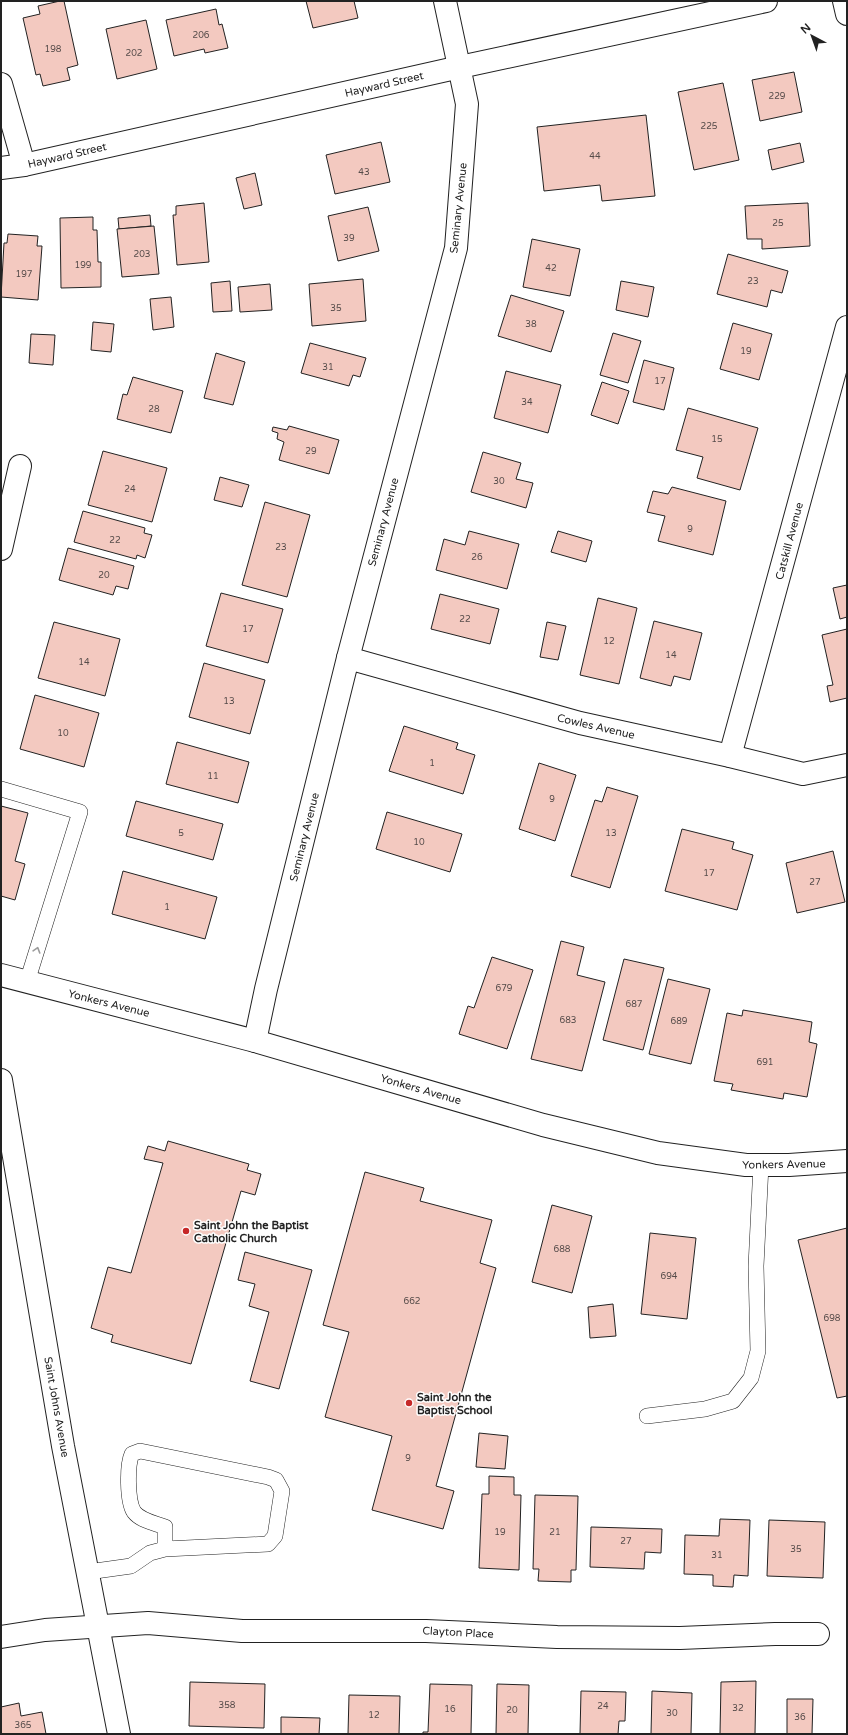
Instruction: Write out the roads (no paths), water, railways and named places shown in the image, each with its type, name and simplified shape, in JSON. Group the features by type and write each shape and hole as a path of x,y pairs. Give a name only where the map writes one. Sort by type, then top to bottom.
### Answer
{"street":[{"name":"Seminary Avenue","path":"255,1041 266,989 348,658 456,248 468,104 445,1"},
{"name":"Hayward Street","path":"1,168 24,165 460,67 766,1"},
{"path":"844,1 847,14"},
{"path":"1,84 24,165"},
{"name":"Catskill Avenue","path":"730,756 839,385 847,327"},
{"path":"1,549 20,466"},
{"name":"Cowles Avenue","path":"348,658 580,723 730,756 803,774 847,765"},
{"name":"Yonkers Avenue","path":"1,975 255,1041 543,1125 658,1153 746,1165 847,1161"},
{"name":"Saint Johns Avenue","path":"1,1080 37,1300 119,1734"},
{"name":"Clayton Place","path":"1,1637 45,1630 148,1624 242,1631 426,1631 557,1637 680,1638 775,1634 818,1634"}],"lane":[{"path":"1,789 80,812 27,982"},
{"path":"647,1416 705,1409 733,1401 751,1378 758,1351 756,1266 761,1165"},
{"path":"88,1572 131,1566 150,1553 165,1549 268,1544 275,1536 282,1491 276,1480 268,1477 140,1451 132,1454 128,1461 130,1501 135,1512 148,1522 164,1527 165,1549"}],"place":[{"name":"Saint John the Baptist Catholic Church","path":"186,1231"},
{"name":"Saint John the Baptist School","path":"409,1403"}]}
